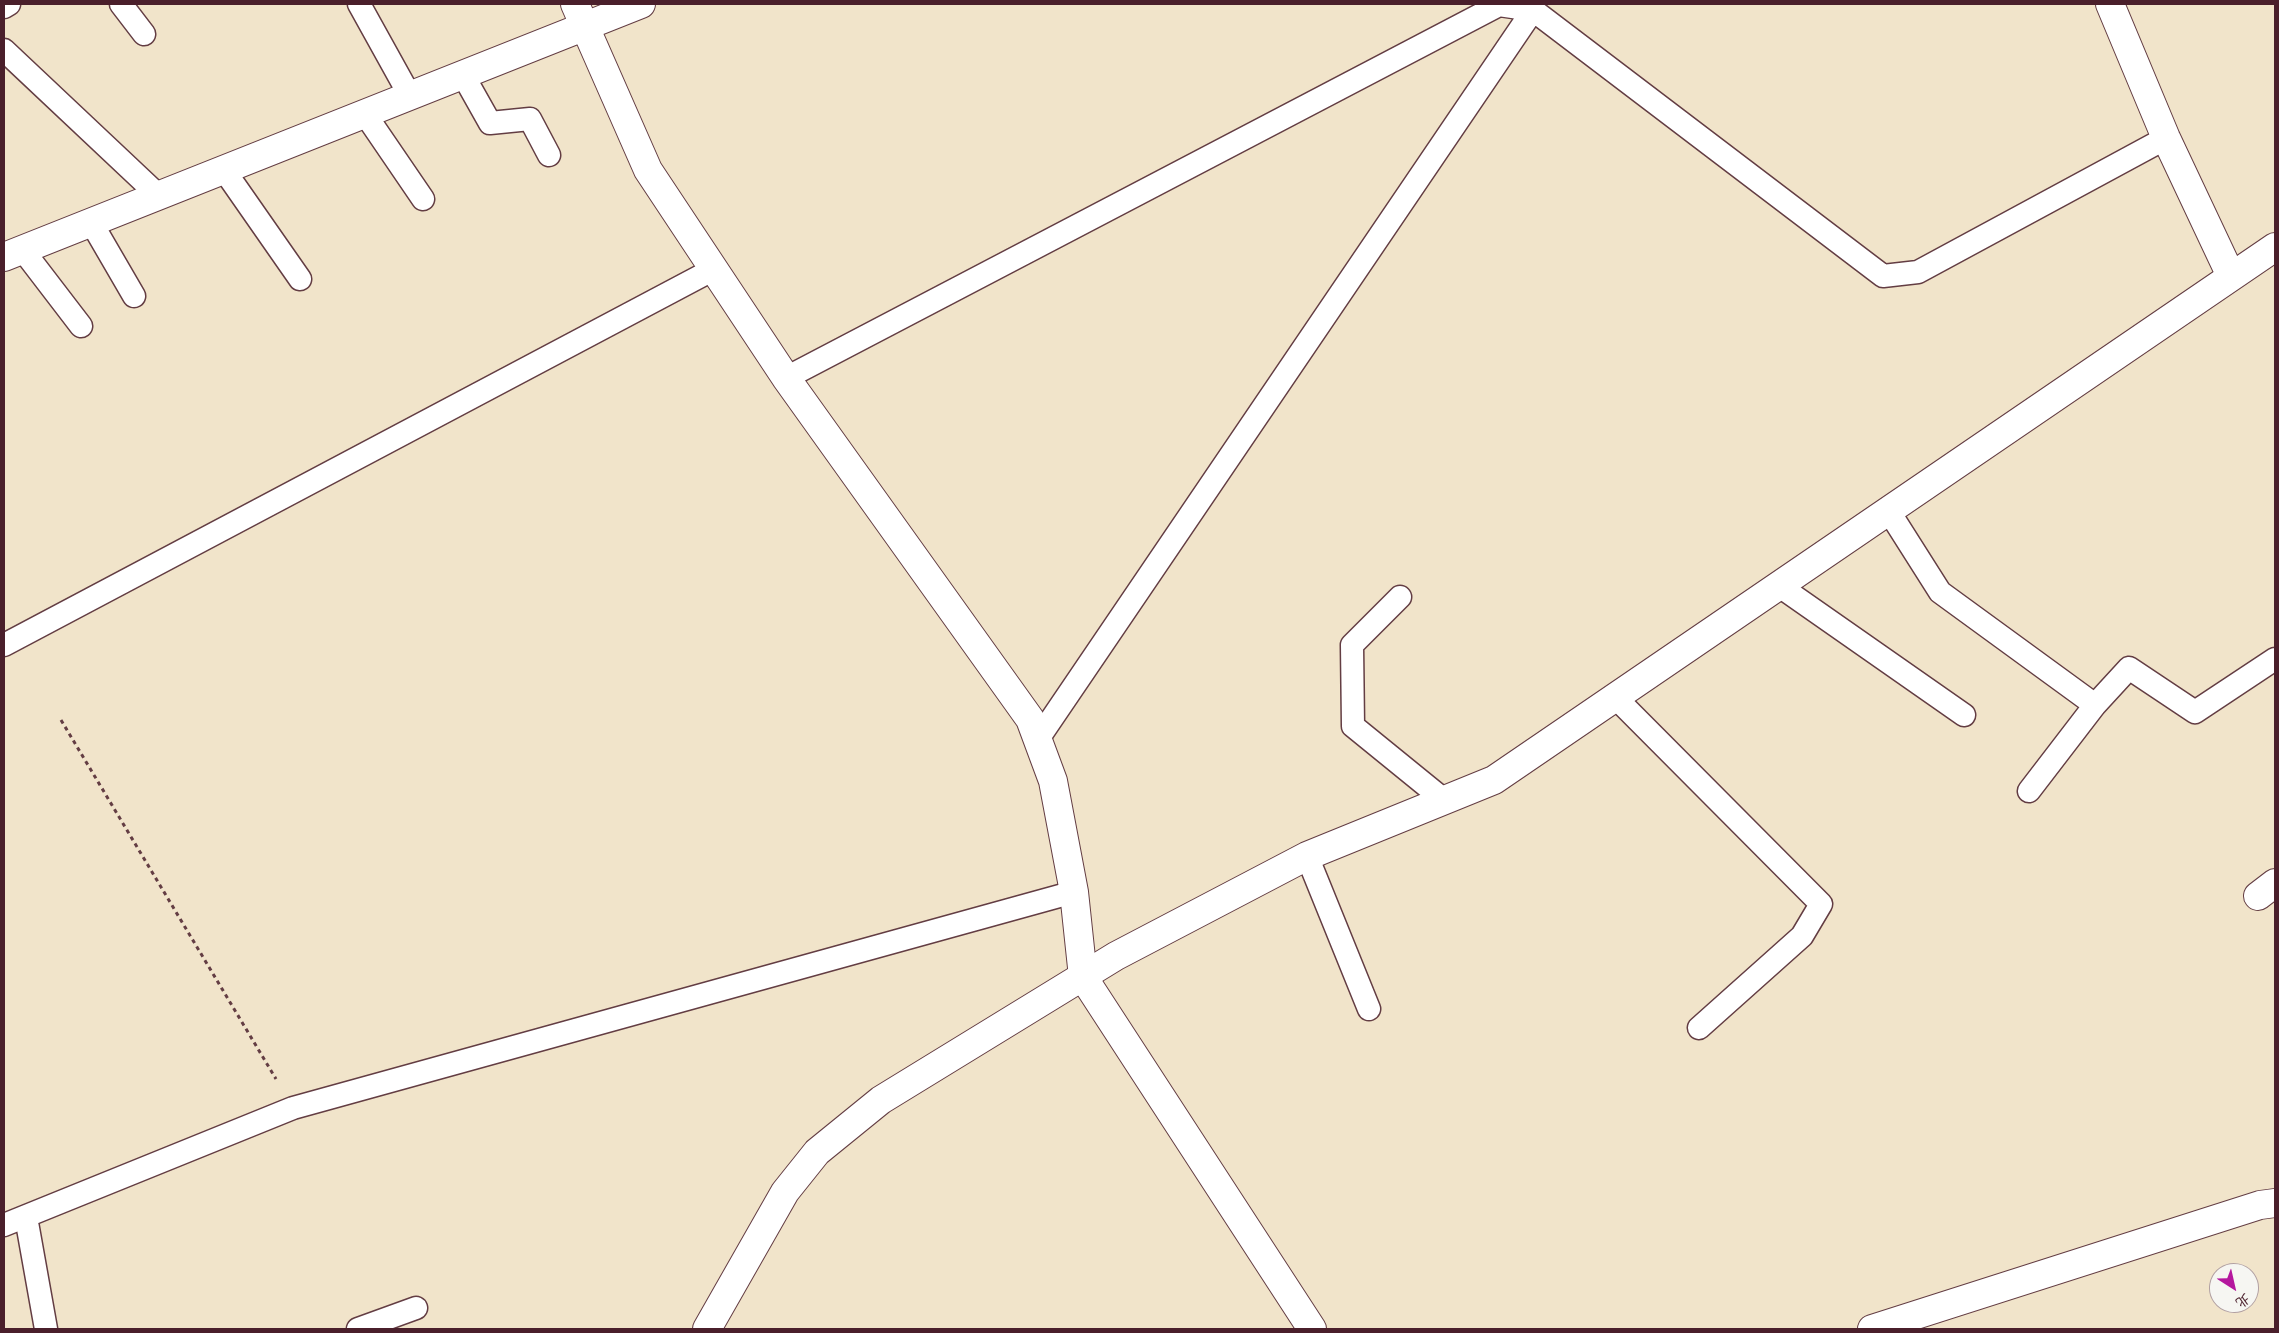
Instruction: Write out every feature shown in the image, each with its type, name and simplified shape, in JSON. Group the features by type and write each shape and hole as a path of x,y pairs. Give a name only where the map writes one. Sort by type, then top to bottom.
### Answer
{"street":[{"path":"13,253 463,75 580,16 641,4"},
{"path":"2110,4 2166,138 2231,276"},
{"path":"580,16 648,170 786,378 1030,719 1053,781 1074,892 1083,978 1312,1329"},
{"path":"707,1329 784,1192 817,1152 881,1100 1083,978 1116,956 1308,856 1494,780 2275,247"},
{"path":"1872,1329 2260,1204 2275,1203"}],"lane":[{"path":"4,7 9,4"},
{"path":"121,4 144,34"},
{"path":"359,4 410,96"},
{"path":"786,378 1499,5 1533,10 1884,276 1918,272 2166,138"},
{"path":"1038,739 1533,10"},
{"path":"4,50 159,196"},
{"path":"463,75 490,123 530,119 549,155"},
{"path":"365,114 423,199"},
{"path":"224,170 300,279"},
{"path":"91,222 134,296"},
{"path":"13,253 81,326"},
{"path":"4,645 714,269"},
{"path":"1888,510 1940,592 2095,705"},
{"path":"1778,585 1964,714"},
{"path":"1400,597 1352,646 1353,726 1444,800"},
{"path":"2029,791 2095,705 2129,668 2195,712 2275,659"},
{"path":"1615,697 1821,904 1802,936 1699,1028"},
{"path":"1308,856 1369,1009"},
{"path":"4,1225 293,1108 1074,892"},
{"path":"26,1217 46,1329"},
{"path":"358,1329 416,1308"}],"path":[{"path":"61,720 293,1108"}]}
